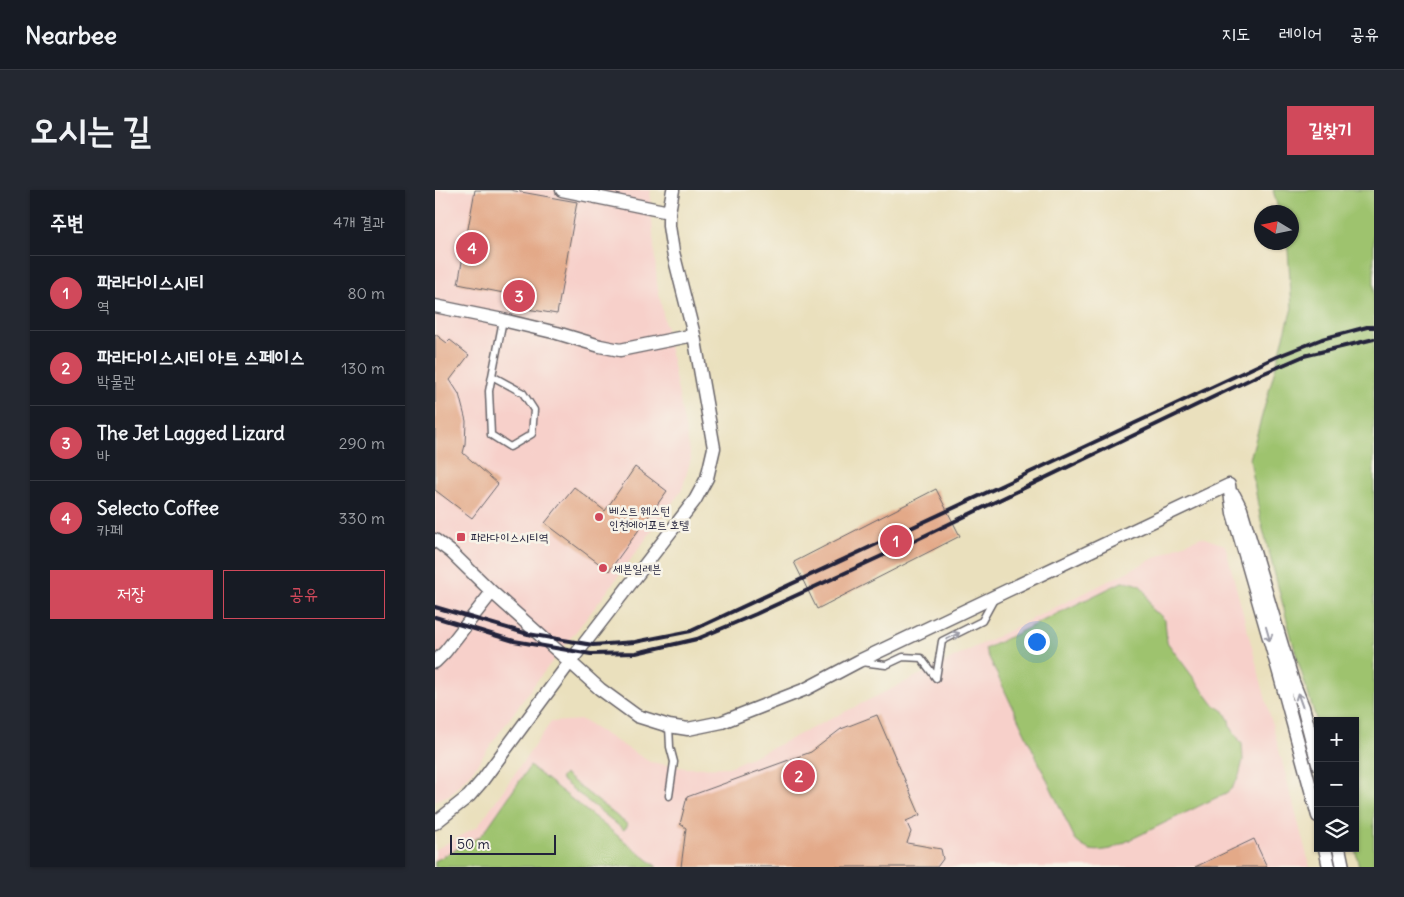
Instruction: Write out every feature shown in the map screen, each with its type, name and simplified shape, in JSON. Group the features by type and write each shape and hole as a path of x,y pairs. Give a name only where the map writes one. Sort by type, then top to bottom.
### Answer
{"street":[{"path":"563,190 669,212"},
{"path":"435,823 469,796 478,786 570,662 695,500 707,478 714,448 694,335 673,252 669,212 673,190"},
{"path":"435,306 503,320 620,350 694,335"},
{"path":"435,540 451,552 492,592 600,689 637,716 669,726 688,728 722,722 806,689 859,661 1229,485"},
{"path":"1229,485 1241,509 1293,682 1303,707 1317,762"},
{"path":"1229,485 1233,513 1316,807"},
{"path":"435,662 492,592"},
{"path":"1326,852 1329,867"},
{"path":"1340,852 1343,867"}],"lane":[{"path":"491,376 523,393 534,410 532,434 510,447 491,435 489,391 491,376 503,320"},
{"path":"859,661 886,665 903,657 921,658 936,678 942,641 982,621 995,596"},
{"path":"669,726 670,747 674,762 669,796"}],"shaded area":[{"path":"435,190 651,190 657,283 691,458 682,490 603,597 533,686 470,774 449,795 435,801"},
{"path":"1201,537 1225,545 1310,867 435,867 435,850 478,826 551,722 582,720 650,762 685,768 729,767 778,745 1179,546"}],"green space":[{"path":"1273,190 1374,190 1374,867 1359,867 1356,852 1359,852 1359,717 1315,717 1297,658 1261,522 1250,459 1292,308 1288,250 1299,250 1299,205 1277,205"},
{"path":"1122,582 1141,586 1153,611 1165,620 1167,642 1213,704 1224,711 1230,726 1242,744 1243,760 1239,776 1232,788 1226,793 1111,849 1096,851 1088,849 1076,841 985,649"},
{"path":"530,766 657,867 435,867 435,861 479,837 485,831"},
{"path":"564,774 628,825 624,830 560,779"}],"building":[{"path":"475,190 510,190 577,202 557,314 527,309 529,298 458,284"},
{"path":"435,334 447,343 450,340 469,355 450,380 459,394 466,421 463,453 498,484 472,518 435,490"},
{"name":"베스트 웨스턴 인천에어포트 호텔","path":"635,467 667,491 609,571 545,523 574,487 605,511"},
{"path":"936,489 960,536 817,609 794,562"},
{"path":"877,715 920,815 906,821 911,832 907,843 941,849 943,859 937,867 681,867 686,828 680,824 687,797 811,752 841,729"},
{"path":"1254,839 1267,867 1195,867"}],"railway":[{"path":"435,607 528,634 593,645 635,642 691,631 1276,357 1322,339 1367,327 1374,327"},
{"path":"435,617 514,641 591,654 636,653 697,639 899,548 1255,377 1304,356 1374,339"}],"place":[{"name":"Selecto Coffee","path":"472,248"},
{"name":"The Jet Lagged Lizard","path":"519,296"},
{"name":"베스트 웨스턴 인천에어포트 호텔","path":"599,517"},
{"name":"파라다이스시티역","path":"461,537"},
{"name":"파라다이스시티","path":"896,541"},
{"name":"세븐일레븐","path":"603,568"},
{"name":"파라다이스시티 아트 스페이스","path":"799,776"}]}
